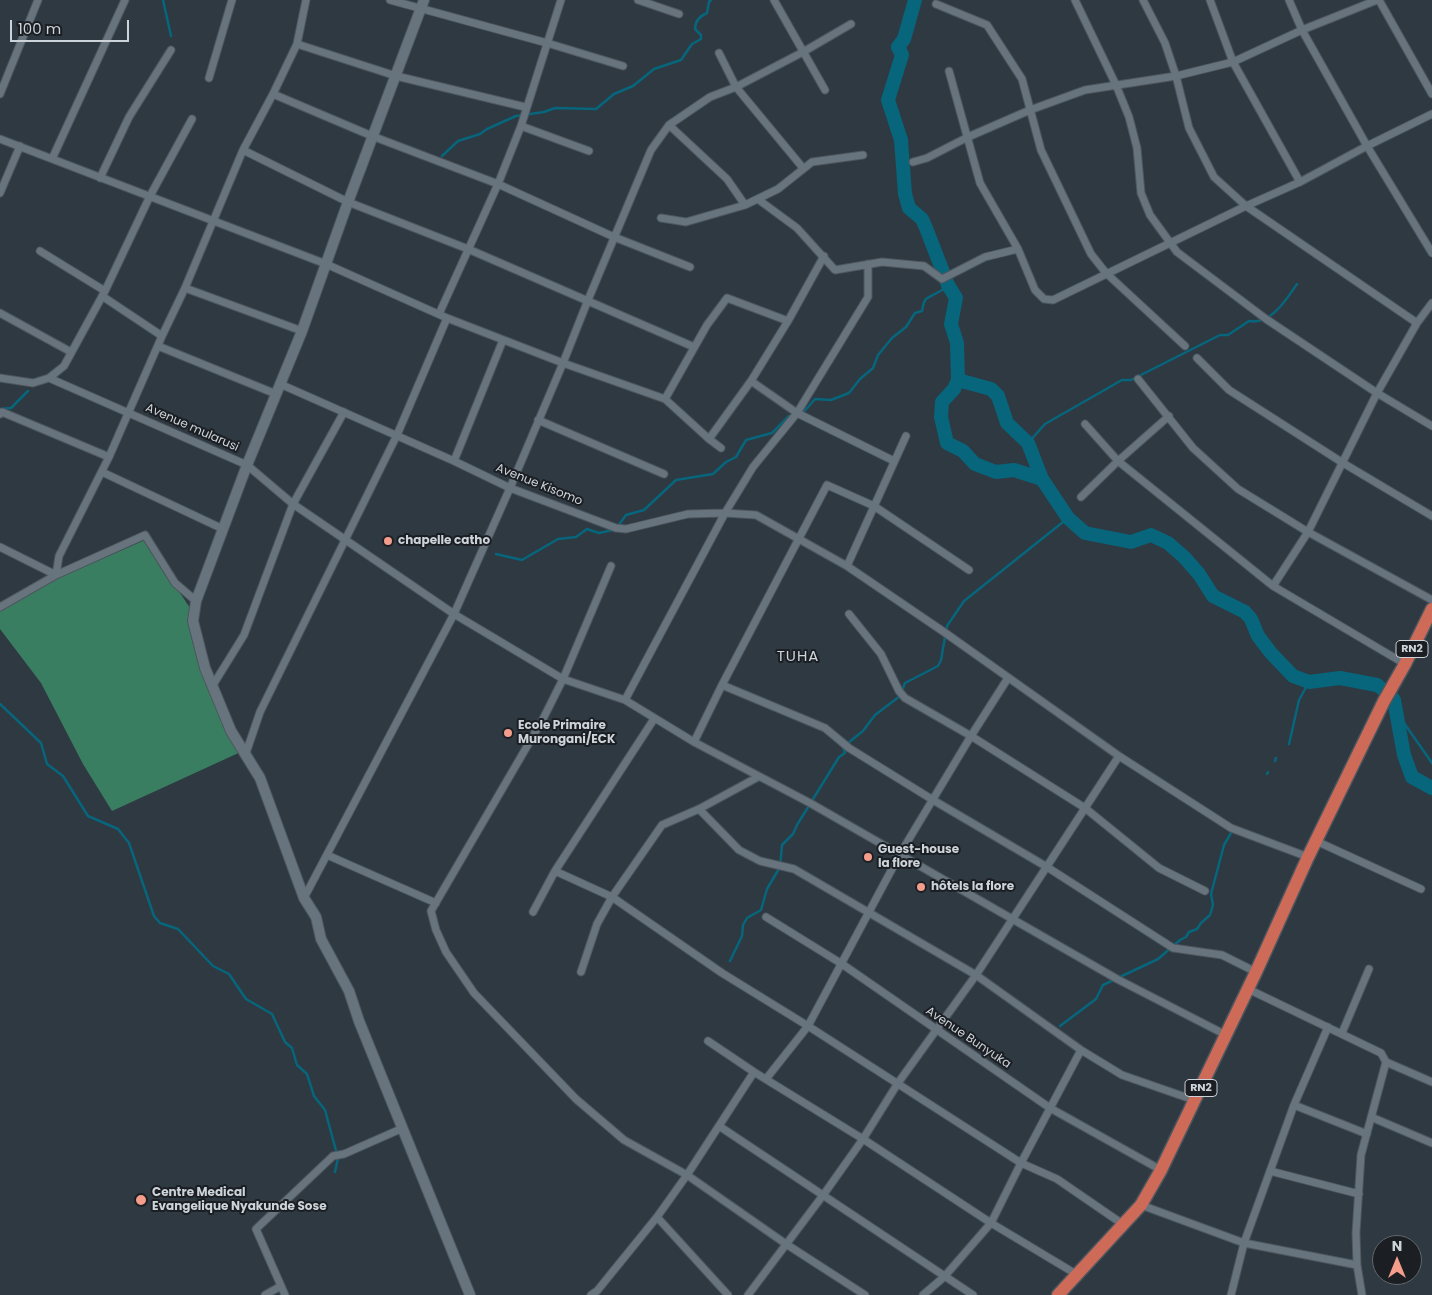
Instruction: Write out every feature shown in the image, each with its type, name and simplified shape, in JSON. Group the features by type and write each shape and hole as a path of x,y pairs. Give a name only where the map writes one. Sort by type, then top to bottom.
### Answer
{"highway":[{"name":"RN2","path":"1058,1295 1141,1205 1161,1170 1256,972 1308,857 1384,701 1405,664 1432,609"}],"street":[{"path":"0,94 38,0"},
{"path":"52,159 125,0"},
{"path":"209,78 232,0"},
{"path":"56,575 59,556 109,457 128,411 185,288 243,150 297,44 306,0"},
{"path":"390,0 423,5 623,66"},
{"path":"439,314 498,184 520,126 561,0"},
{"path":"638,0 679,14"},
{"path":"774,0 825,90"},
{"path":"1075,0 1130,117 1137,148 1141,193 1150,215 1177,252 1265,318 1377,393 1432,426"},
{"path":"1143,0 1165,43 1190,128 1214,177 1246,206 1417,323"},
{"path":"1210,0 1233,62 1300,182"},
{"path":"1288,0 1302,30 1367,146 1432,253"},
{"path":"914,162 927,158 968,137 1030,110 1085,90 1176,76 1233,62 1302,30 1378,0 1432,94"},
{"path":"936,4 987,25 1022,79 1041,150 1091,254 1106,274 1185,346"},
{"path":"423,5 372,136 302,331 247,465 196,601 193,621 206,668 232,730 260,778 304,898 316,917 321,939 349,991 359,1021 470,1295"},
{"path":"304,898 454,614 510,488 651,150 669,125 710,97 736,87 851,24"},
{"path":"297,44 396,76 525,108"},
{"path":"100,178 129,117 171,50"},
{"path":"719,53 736,87 803,168"},
{"path":"948,71 980,183 1018,249 1035,290 1044,300 1053,300 1170,242 1300,182 1432,114"},
{"path":"273,94 372,136 498,184 614,237 690,267"},
{"path":"0,378 33,383 49,378 64,366 104,294 150,196 192,118"},
{"path":"669,125 727,179 745,205"},
{"path":"520,126 589,151"},
{"path":"0,139 326,264 447,318 503,340 665,399 721,448"},
{"path":"0,193 20,146"},
{"path":"243,150 348,202 468,249 694,347"},
{"path":"661,218 686,222 745,205 778,189 812,162 863,155"},
{"path":"758,200 797,228 836,270 882,262 924,266 942,279 985,257 1018,249"},
{"path":"40,251 162,336"},
{"path":"709,439 751,381 788,321 824,256"},
{"path":"625,700 725,513 753,467 797,412 868,297 868,264"},
{"path":"185,288 302,331"},
{"path":"665,399 707,325 727,298 788,321"},
{"path":"1273,586 1308,532 1377,393 1417,323 1432,303"},
{"path":"0,313 71,352"},
{"path":"246,753 260,712 397,435 447,318"},
{"path":"454,461 503,340"},
{"name":"Avenue Kisomo","path":"158,346 344,412 510,488 616,528 626,529 688,514 725,513 756,515 847,566 946,633 1119,756 1231,828 1308,857"},
{"path":"1197,358 1229,390 1343,463 1432,516"},
{"name":"Avenue mularusi","path":"49,378 128,411 247,465 293,504 454,614 563,679 625,700 694,742 810,803 1117,979 1226,1035"},
{"path":"1138,379 1193,448 1238,489 1308,532 1432,600"},
{"path":"751,381 797,412 894,461"},
{"path":"0,414 2,412 109,457"},
{"path":"213,685 244,635 293,504 344,412"},
{"path":"1081,497 1169,416"},
{"path":"538,420 664,474"},
{"path":"1085,424 1118,461 1273,586 1405,664"},
{"path":"847,566 906,436"},
{"path":"102,472 223,529"},
{"path":"694,742 827,485 874,506 969,570"},
{"path":"0,607 56,575 144,535 175,582 196,601"},
{"path":"0,547 56,575"},
{"path":"611,566 563,679 543,719 431,911 436,930 446,952 474,993 576,1099 624,1140 687,1175 786,1244 865,1295"},
{"path":"849,614 881,654 898,691 905,698 971,736 1085,808 1159,868 1205,891"},
{"path":"766,1079 808,1026 900,854 1008,678"},
{"path":"722,685 825,728 847,745 933,800 1048,867 1172,946 1222,955 1256,972"},
{"path":"533,912 554,871 654,718"},
{"path":"748,1295 824,1194 863,1139 898,1084 976,975 1119,756"},
{"path":"581,972 598,924 612,897 662,825 699,809 758,777"},
{"path":"699,809 739,850 760,861 794,869 976,975 1081,1050 1122,1075 1194,1100"},
{"path":"1316,841 1421,889"},
{"path":"327,854 436,903"},
{"path":"554,871 612,897 722,973 808,1026 1020,1163 1056,1179 1124,1225"},
{"name":"Avenue Bunyuka","path":"766,917 842,964 1050,1108 1161,1170"},
{"path":"1342,1033 1369,969"},
{"path":"1248,988 1381,1053 1386,1062 1432,1082"},
{"path":"1231,1295 1244,1243 1294,1104 1328,1027"},
{"path":"708,1041 991,1223 1076,1274"},
{"path":"923,1295 944,1277 991,1223 1020,1163 1081,1050"},
{"path":"1362,1295 1357,1265 1356,1233 1361,1155 1386,1062"},
{"path":"597,1294 687,1175 754,1072"},
{"path":"1294,1104 1366,1134"},
{"path":"1371,1117 1432,1143"},
{"path":"719,1126 824,1194 973,1295"},
{"path":"285,1295 256,1229 333,1156 344,1154 403,1128"},
{"path":"1270,1171 1359,1194"},
{"path":"1141,1205 1244,1243 1357,1265"},
{"path":"657,1217 728,1295"},
{"path":"265,1295 281,1286"}],"green space":[{"path":"145,540 190,608 189,623 192,641 199,660 217,700 245,750 112,811 83,764 41,683 0,629 0,604"}],"waterway":[{"path":"163,0 171,36"},
{"path":"442,156 458,141 480,134 516,116 544,112 555,108 596,109 614,94 633,86 654,69 681,60 692,44 701,39 701,35 695,29 696,24 700,17 707,13 711,0"},
{"path":"915,0 904,39 898,47 902,55 888,100 901,140 905,194 909,208 922,219 948,285 956,298 951,324 957,343 958,380 954,389 942,402 941,417 947,443 963,451 975,464 996,472 1014,470 1042,479 1068,518 1085,533 1131,542 1151,535 1168,543 1199,574 1213,596 1245,612 1251,619 1258,636 1293,676 1309,682 1340,678 1377,685 1394,700 1404,755 1412,777 1432,788"},
{"path":"1028,443 1045,424 1122,380 1131,380 1220,335 1228,335 1249,321 1257,321 1271,315 1283,304 1297,284"},
{"path":"801,415 815,399 831,400 849,393 860,379 873,368 878,355 892,338 906,327 915,313 922,311 926,299 948,285"},
{"path":"958,380 991,389 998,396 1007,423 1028,443 1042,479"},
{"path":"0,409 11,408 28,391"},
{"path":"618,526 626,515 644,510 676,480 713,474 726,462 736,457 746,440 772,433 789,416 793,416"},
{"path":"730,961 742,936 743,925 747,918 761,910 767,889 780,867 782,845 793,834 839,757 845,753 843,747 863,731 875,715 900,696 905,683 938,666 941,660 947,626 964,601 1068,518"},
{"path":"496,554 522,560 558,539 576,537 587,529 599,533 613,530"},
{"path":"1289,744 1299,700 1309,682"},
{"path":"0,704 41,743 47,764 63,776 88,816 118,829 129,843 154,916 160,923 178,929 213,966 229,974 246,999 272,1014 285,1042 292,1048 297,1065 307,1074 314,1096 325,1110 338,1158 335,1172"},
{"path":"1397,713 1432,763"},
{"path":"1060,1026 1096,999 1103,985 1158,959 1186,937 1189,932 1197,929 1210,915 1213,905 1211,894 1224,845 1231,833"}],"place":[{"name":"chapelle catho","path":"388,541"},
{"name":"Ecole Primaire Murongani/ECK","path":"508,733"},
{"name":"Guest-house la flore","path":"868,857"},
{"name":"hôtels la flore","path":"921,887"},
{"name":"Centre Medical Evangelique Nyakunde Sose","path":"141,1200"}],"district":[{"name":"TUHA","path":"798,657"}]}
